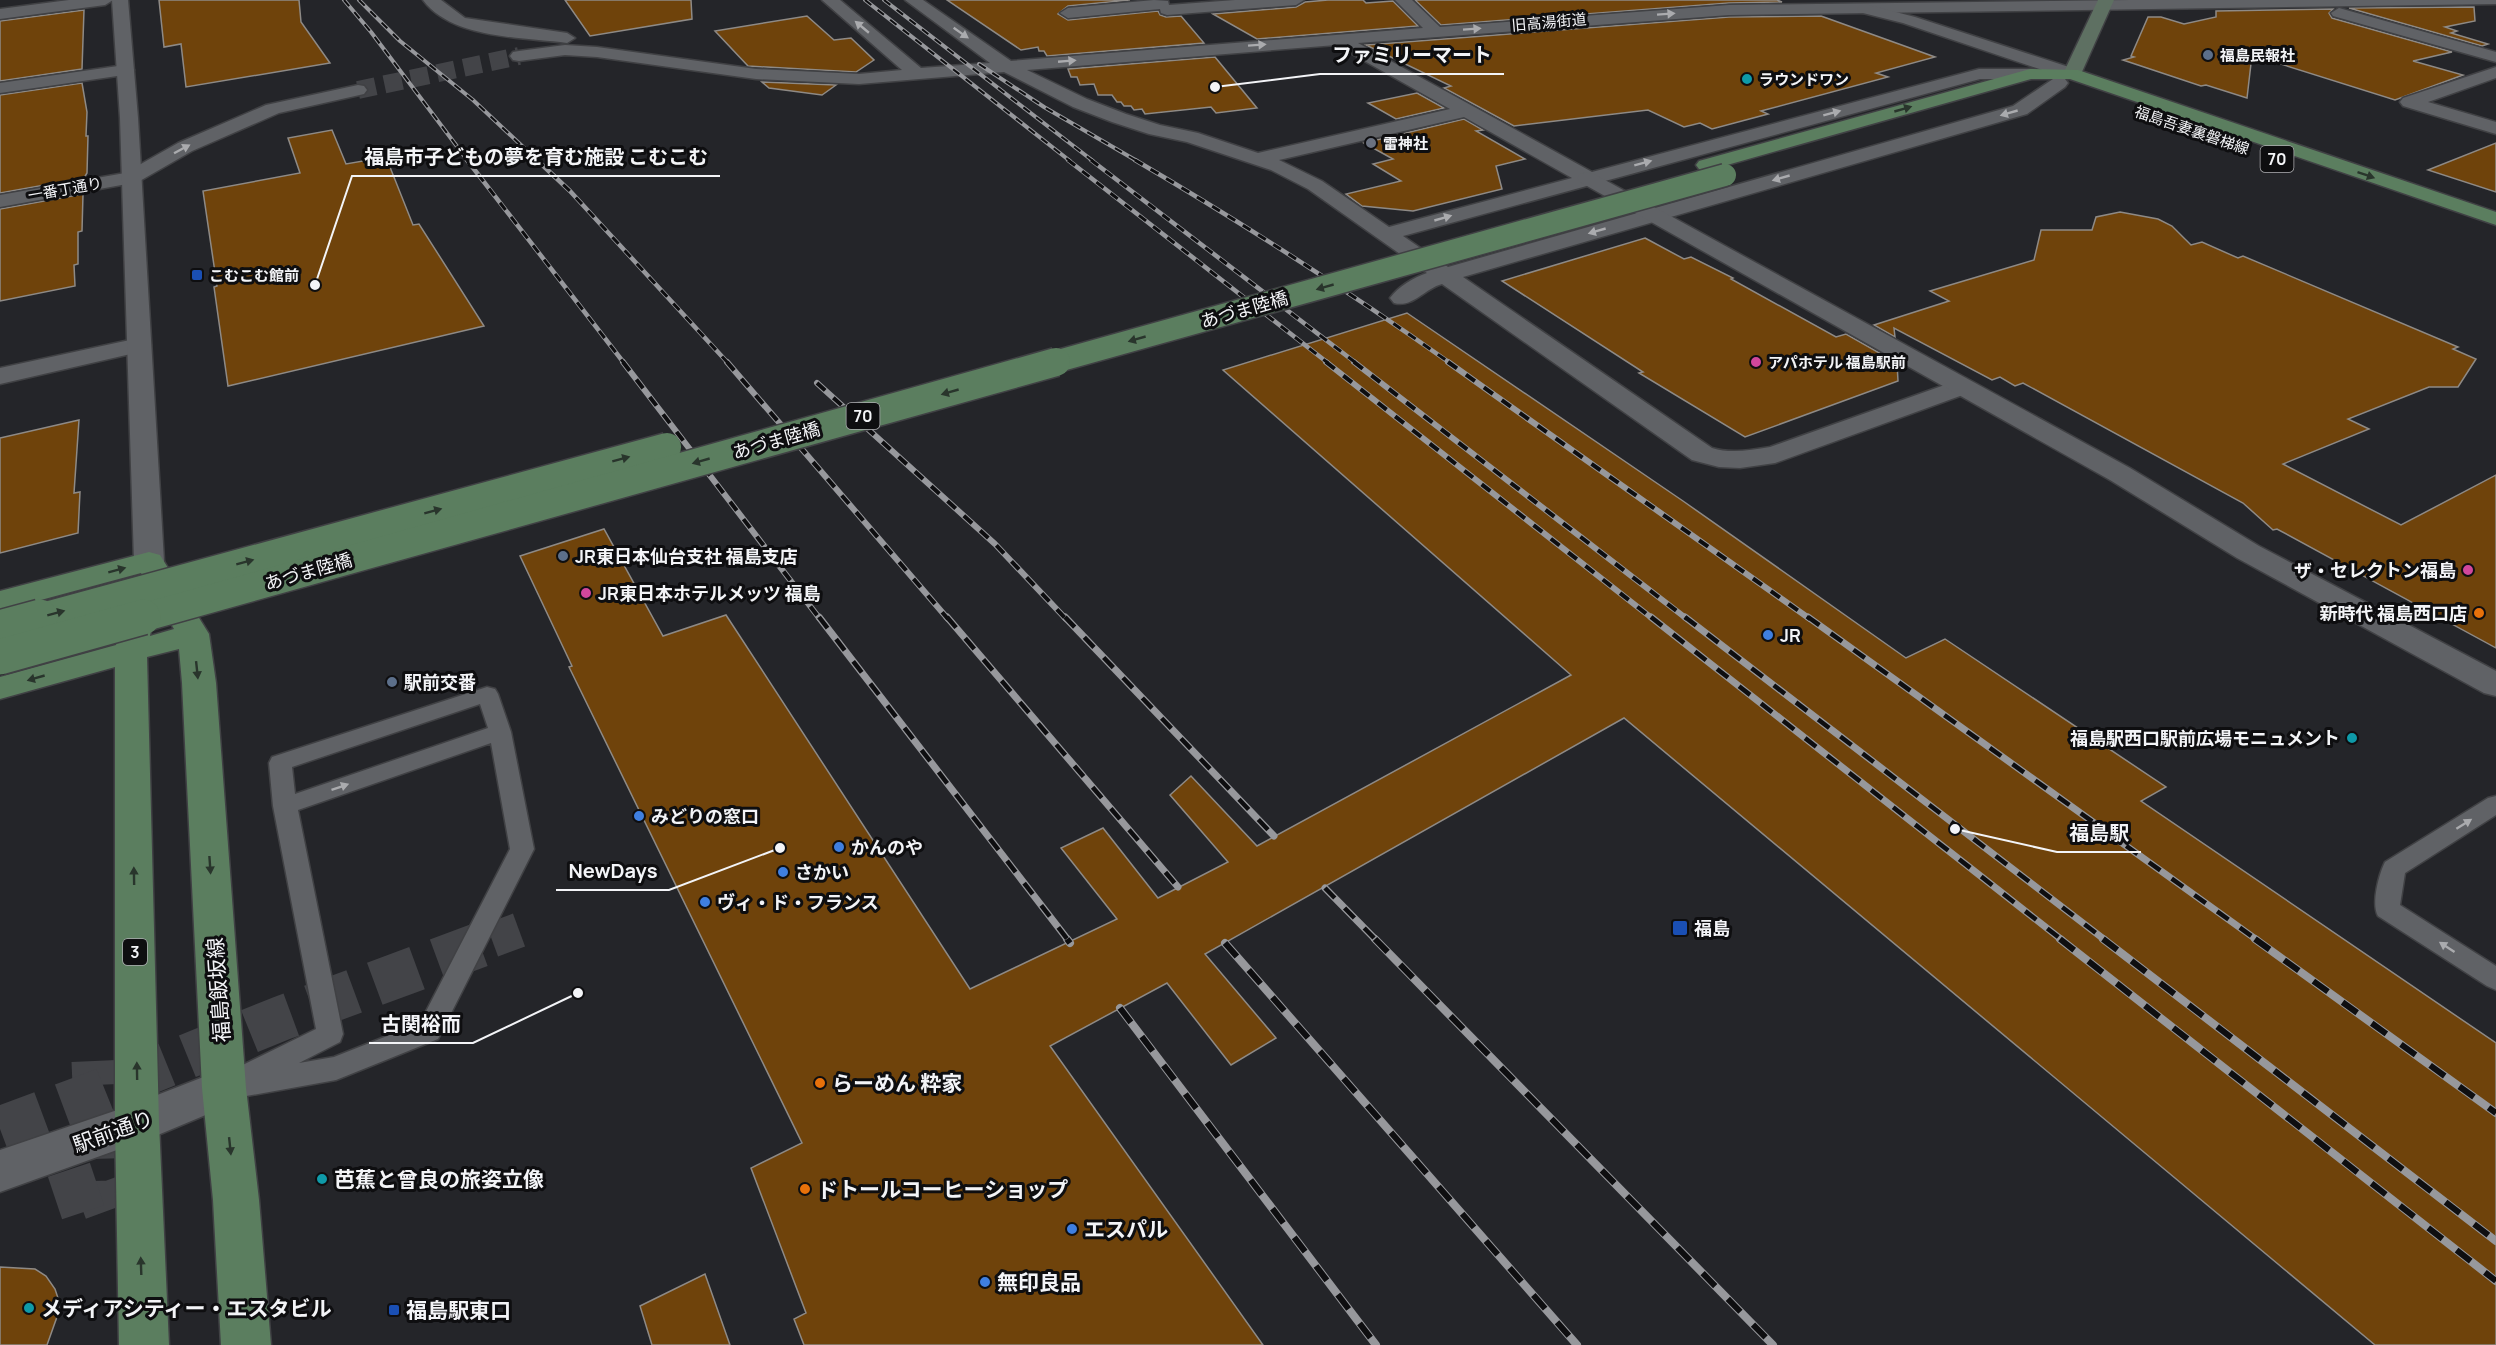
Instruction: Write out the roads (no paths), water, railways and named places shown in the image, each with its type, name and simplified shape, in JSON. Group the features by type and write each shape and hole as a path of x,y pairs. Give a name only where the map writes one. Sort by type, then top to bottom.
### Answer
{"main road":[{"path":"2065,79 2105,3"},
{"name":"70","path":"1716,170 2030,74"},
{"name":"70","path":"1716,170 2065,79"},
{"name":"福島吾妻裏磐梯線","path":"2065,79 2496,219"},
{"name":"福島吾妻裏磐梯線","path":"2065,79 2496,235"},
{"name":"あづま陸橋","path":"0,628 1716,170"},
{"name":"あづま陸橋","path":"0,657 1716,170"},
{"path":"0,601 149,561"},
{"name":"福島飯坂線","path":"149,561 193,634 199,683 224,1088 236,1200 246,1345"},
{"name":"3","path":"144,1345 137,1123 131,651 149,561"},
{"path":"0,688 193,634"}],"street":[{"path":"0,14 105,0"},
{"path":"120,0 149,561"},
{"path":"430,0 460,22 487,28 808,68 850,79"},
{"path":"830,0 918,75"},
{"path":"913,0 1008,66 1080,104 1156,130 1191,137 1278,166 1316,185 1702,454 1719,459 1740,460 1775,455 1962,387"},
{"path":"1068,13 1163,4 1296,0"},
{"path":"1403,0 1435,31"},
{"path":"1729,10 1765,0"},
{"path":"1865,9 2105,3 2495,0"},
{"path":"2302,3 2496,57"},
{"path":"1163,4 1198,50"},
{"path":"1613,5 1629,16"},
{"path":"1865,9 1890,25 2030,74"},
{"path":"1865,9 1909,20 2065,79"},
{"name":"旧高湯街道","path":"850,79 1629,16 1729,10 1865,9"},
{"path":"1338,39 2120,474 2248,552 2496,685"},
{"path":"2476,51 2496,48"},
{"path":"519,56 565,50 597,52 756,74 850,79"},
{"path":"0,88 125,70"},
{"path":"2496,72 2409,102 2496,128"},
{"path":"1386,234 1979,74 2030,74 2065,79"},
{"path":"1402,298 1423,282 1444,275 2020,110 2065,79"},
{"name":"一番丁通り","path":"0,201 131,178 185,147 273,109 358,90"},
{"path":"1256,159 1466,111"},
{"path":"0,376 139,345"},
{"name":"駅前通り","path":"0,1171 137,1123 224,1088"}],"lane":[{"path":"224,1088 336,1068 429,1031 522,849 500,732 487,694 280,763 285,806 336,1068"},
{"path":"285,806 500,732"},
{"path":"2496,804 2394,868 2387,909 2496,979"},
{"path":"224,1088 330,1034"}],"tunnel":[{"path":"358,90 519,56"},
{"path":"492,940 519,930"},
{"path":"0,1129 94,1094 282,1018 496,939"},
{"path":"94,1061 95,1085"},
{"path":"95,1114 97,1184"},
{"path":"55,1198 97,1184"},
{"path":"97,1184 107,1211"}],"railway":[{"path":"344,0 371,32 468,161"},
{"path":"359,0 400,41 473,100 538,161"},
{"path":"865,0 1070,161"},
{"path":"884,0 1093,161"},
{"path":"979,64 1044,107 1137,161"},
{"path":"467,160 624,363"},
{"path":"537,160 570,191 728,363"},
{"path":"1068,160 1328,363"},
{"path":"1091,160 1356,363"},
{"path":"1135,160 1295,258 1450,363"},
{"path":"623,362 820,619"},
{"path":"727,362 948,619"},
{"path":"1326,362 1653,619"},
{"path":"1354,362 1687,619"},
{"path":"1448,362 1810,619"},
{"path":"817,383 995,544 1066,619"},
{"path":"819,617 1068,940"},
{"path":"947,617 1178,887"},
{"path":"1065,617 1274,836"},
{"path":"1651,617 2062,940"},
{"path":"1685,617 2105,940"},
{"path":"1808,617 2257,940"},
{"path":"1325,888 1376,940"},
{"path":"1067,939 1070,943"},
{"path":"1375,939 1773,1345"},
{"path":"2060,939 2496,1281"},
{"path":"2103,939 2496,1241"},
{"path":"2255,939 2496,1113"},
{"path":"1225,943 1577,1345"},
{"path":"1120,1008 1376,1345"}],"place":[{"name":"福島民報社","path":"2208,55"},
{"name":"ラウンドワン","path":"1747,79"},
{"name":"ファミリーマート","path":"1215,87"},
{"name":"雷神社","path":"1371,143"},
{"name":"こむこむ館前","path":"197,275"},
{"name":"福島市子どもの夢を育む施設 こむこむ","path":"315,285"},
{"name":"アパホテル 福島駅前","path":"1756,362"},
{"name":"JR東日本仙台支社 福島支店","path":"563,556"},
{"name":"ザ・セレクトン福島","path":"2468,570"},
{"name":"JR東日本ホテルメッツ 福島","path":"586,593"},
{"name":"新時代 福島西口店","path":"2479,613"},
{"name":"JR","path":"1768,635"},
{"name":"駅前交番","path":"392,682"},
{"name":"福島駅西口駅前広場モニュメント","path":"2352,738"},
{"name":"みどりの窓口","path":"639,816"},
{"name":"福島駅","path":"1955,829"},
{"name":"かんのや","path":"839,847"},
{"name":"NewDays","path":"780,848"},
{"name":"さかい","path":"783,872"},
{"name":"ヴィ・ド・フランス","path":"705,902"},
{"name":"福島","path":"1680,928"},
{"name":"古関裕而","path":"578,993"},
{"name":"らーめん 粋家","path":"820,1083"},
{"name":"芭蕉と曾良の旅姿立像","path":"322,1179"},
{"name":"ドトールコーヒーショップ","path":"805,1189"},
{"name":"エスパル","path":"1072,1229"},
{"name":"無印良品","path":"985,1282"},
{"name":"メディアシティー・エスタビル","path":"29,1308"},
{"name":"福島駅東口","path":"394,1310"}]}
